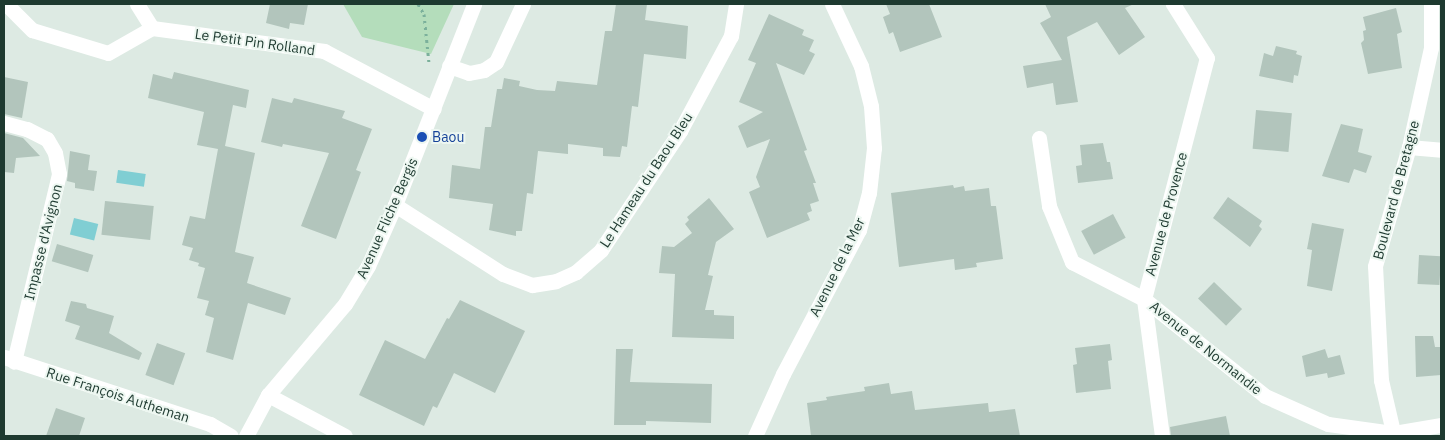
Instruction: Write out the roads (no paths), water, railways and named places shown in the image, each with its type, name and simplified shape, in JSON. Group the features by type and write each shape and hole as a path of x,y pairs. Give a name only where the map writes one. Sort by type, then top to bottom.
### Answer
{"street":[{"path":"6,4 32,30 108,53 152,28 137,4"},
{"name":"Avenue Fliche Bergis","path":"246,436 268,395 345,304 368,266 434,109 474,4"},
{"path":"449,66 469,73 484,70 496,62 523,4"},
{"name":"Le Hameau du Baou Bleu","path":"395,205 510,276 532,285 556,281 576,272 601,250 680,131 731,36 737,9 736,4"},
{"name":"Avenue de la Mer","path":"754,436 783,374 858,230 869,193 874,148 871,106 860,66 832,4"},
{"name":"Avenue de Provence","path":"1162,436 1144,298 1207,58 1173,4"},
{"name":"Boulevard de Bretagne","path":"1394,434 1381,380 1375,266 1409,147 1432,48 1431,4"},
{"name":"Le Petit Pin Rolland","path":"152,28 324,51 434,109"},
{"name":"Impasse d'Avignon","path":"4,123 28,129 47,139 55,153 59,174 9,359"},
{"name":"Avenue de Normandie","path":"1039,138 1049,206 1072,262 1144,298 1265,396 1328,424 1394,434 1441,425"},
{"path":"1409,147 1441,150"},
{"name":"Rue François Autheman","path":"9,359 210,424 231,436"},
{"path":"268,395 345,436"}],"water":[{"path":"118,170 146,174 144,187 116,183"},
{"path":"74,218 98,224 94,241 70,234"}],"place":[{"name":"Baou","path":"422,137"}]}
